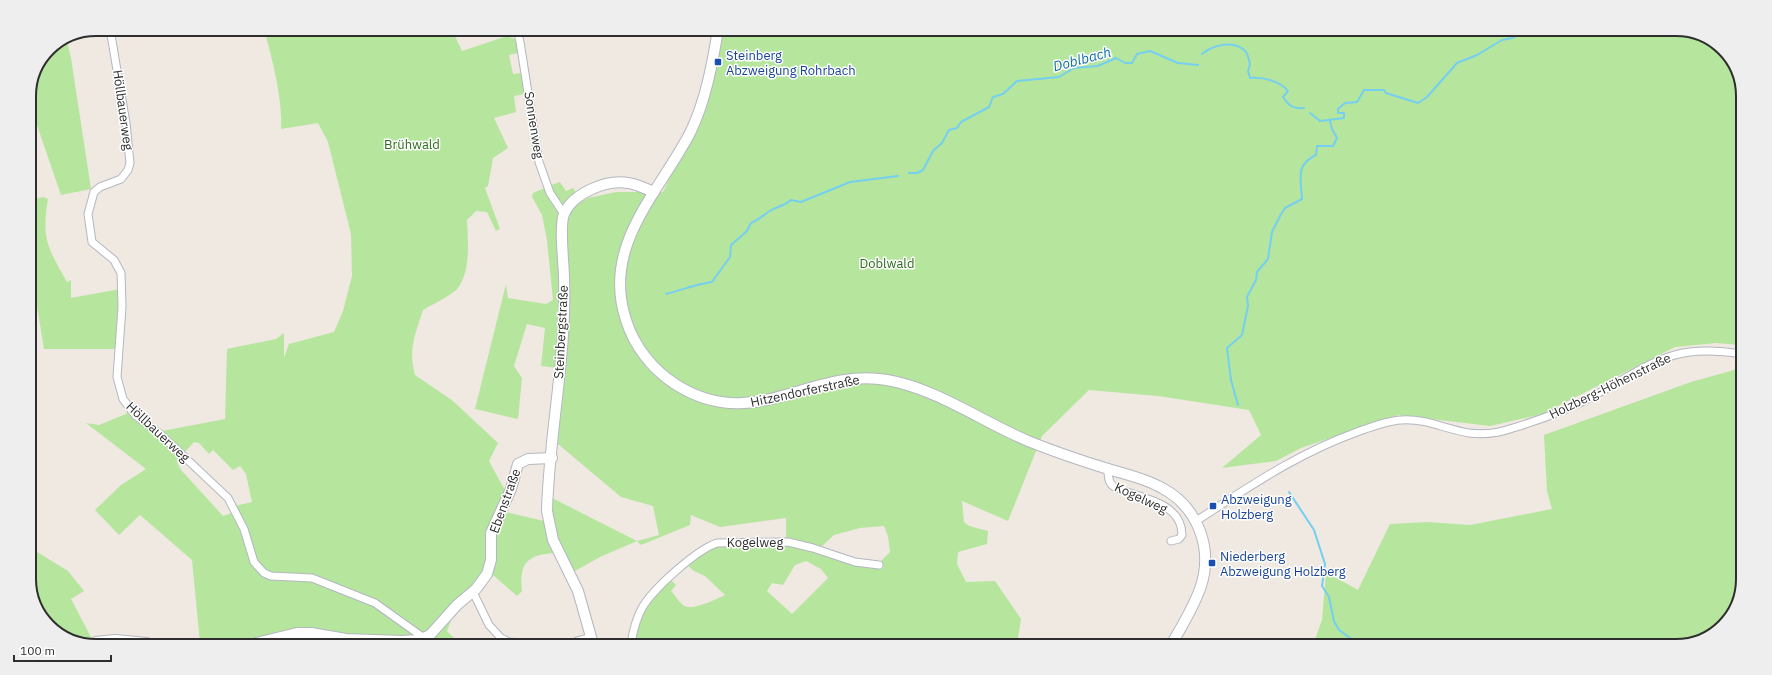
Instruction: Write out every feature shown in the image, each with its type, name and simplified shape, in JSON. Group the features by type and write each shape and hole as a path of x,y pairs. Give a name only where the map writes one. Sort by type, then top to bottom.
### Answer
{"main road":[{"name":"Hitzendorferstraße","path":"717,36 705,95 697,116 682,146 634,225 625,247 620,277 621,299 628,328 640,349 656,369 680,387 709,400 743,404 769,400 820,385 854,378 898,382 927,392 1018,437 1073,458 1135,477 1162,488 1180,500 1196,521 1204,547 1203,575 1189,613 1174,639"},
{"path":"564,214 575,201 587,192 612,182 629,183 654,192"},
{"name":"Steinbergstraße","path":"564,214 562,255 565,308 547,511 550,532 558,552 578,591 592,639"},
{"name":"Ebenstraße","path":"424,638 435,631 457,605 483,582 491,560 491,533 511,490 518,464 528,459 552,458"},
{"path":"272,639 297,633 311,633 346,639"}],"street":[{"name":"Höllbauerweg","path":"111,36 126,123 130,164 121,180 100,187 94,192 88,214 92,242 114,260 120,273 122,307 117,377 123,399 136,416 159,433 228,498 244,529 254,562 264,573 272,576 312,578 375,603 424,638"},
{"name":"Sonnenweg","path":"518,36 539,162 550,193 564,214"},
{"name":"Holzberg-Höhenstraße","path":"1196,521 1301,456 1322,446 1382,424 1399,420 1419,420 1469,433 1494,433 1567,410 1650,364 1668,356 1684,352 1704,350 1736,353"},
{"name":"Kogelweg","path":"1108,469 1109,480 1114,487 1162,504 1173,513 1179,523 1182,535 1179,539 1171,541"},
{"name":"Kogelweg","path":"632,639 639,613 650,597 692,558 706,548 717,543 788,542 813,548 855,562 880,565"},
{"path":"473,592 489,625 503,639"}],"green space":[{"name":"Brühwald","path":"266,36 455,36 462,51 507,36 515,39 518,53 509,55 513,74 521,73 525,94 514,96 516,112 494,118 508,148 493,158 488,186 485,188 500,229 496,231 487,212 476,211 467,220 468,256 465,274 457,289 450,295 423,310 413,342 412,357 415,375 453,401 498,443 489,461 509,498 506,512 544,521 554,553 537,556 527,562 522,574 522,591 517,596 493,575 454,612 447,631 455,639 200,639 192,560 140,515 119,535 95,510 121,485 146,469 86,423 99,425 126,414 128,410 182,456 177,462 181,470 223,516 232,513 244,540 248,558 254,567 270,579 298,580 263,570 255,561 235,506 252,502 246,474 240,466 233,470 213,450 209,454 199,443 194,442 184,453 162,431 225,419 227,349 276,339 284,333 284,358 289,344 334,332 343,311 352,276 351,234 328,142 318,123 281,129 279,92"},
{"name":"Doblwald","path":"721,36 1676,36 1695,39 1706,44 1724,60 1730,70 1736,92 1736,345 1716,343 1675,347 1542,414 1490,426 1398,415 1301,448 1276,461 1222,468 1261,435 1249,410 1158,396 1089,390 1042,436 1008,521 962,501 964,522 969,526 988,531 987,544 958,552 957,564 966,582 995,581 1021,619 1018,639 633,639 640,614 667,582 672,581 676,585 671,591 683,605 687,607 704,604 725,595 705,576 694,571 687,565 712,546 779,543 884,568 880,562 890,552 888,536 884,526 860,528 834,535 820,548 786,539 786,518 720,527 691,515 690,525 641,545 637,541 659,535 653,506 621,497 558,444 565,308 567,216 577,204 588,198 616,192 663,192 702,112","holes":["806,561 821,569 828,578 792,614 767,591 772,583 783,585 795,565"]},
{"path":"68,44 91,189 61,195 36,122 36,96 37,85 46,63 54,54"},
{"path":"560,182 566,191 573,188 577,194 563,207 549,186"},
{"path":"545,188 550,201 561,218 562,292 557,368 541,366 545,328 527,324 514,366 522,378 518,419 475,409 506,284 508,298 546,304 553,300 547,240 542,215 532,197 533,193"},
{"path":"43,197 48,199 45,224 48,243 67,282 71,280 71,298 120,289 118,349 44,349 36,300 36,198"},
{"path":"1736,369 1736,579 1733,598 1730,605 1726,612 1712,627 1695,636 1676,639 1315,639 1322,620 1326,572 1358,590 1390,524 1428,522 1470,525 1552,509 1547,491 1544,435 1691,382"},
{"path":"552,498 637,541 600,557 573,572 564,557 551,520"},
{"path":"36,551 68,571 84,591 71,599 92,639 77,636 60,627 44,609 36,583"}],"waterway":[{"name":"Doblbach","path":"1310,113 1320,121 1344,118 1344,113 1338,113 1338,109 1345,103 1357,102 1364,90 1384,90 1386,93 1418,103 1427,97 1457,63 1477,55 1502,40 1516,36"},
{"name":"Doblbach","path":"1202,54 1212,48 1224,45 1241,48 1246,52 1250,64 1248,71 1250,78 1260,78 1276,82 1288,91 1283,97 1287,103 1297,108 1304,108"},
{"name":"Doblbach","path":"909,173 917,173 923,170 933,151 942,143 949,130 957,128 961,122 989,107 993,97 1003,94 1017,81 1059,77 1074,68 1098,66 1116,58 1125,63 1132,63 1137,54 1150,51 1178,63 1198,65"},
{"path":"1238,405 1231,380 1227,348 1242,335 1248,306 1247,297 1256,280 1257,272 1268,259 1272,232 1280,216 1285,208 1302,199 1300,179 1302,168 1309,159 1316,155 1317,146 1333,146 1337,138 1330,121"},
{"name":"Doblbach","path":"666,294 712,282 730,257 731,245 747,231 751,223 773,209 791,200 801,202 850,182 898,176"},
{"path":"1289,492 1314,530 1325,564 1322,586 1329,597 1334,621 1339,630 1352,639"}],"place":[{"name":"Steinberg Abzweigung Rohrbach","path":"718,62"},
{"name":"Abzweigung Holzberg","path":"1213,506"},
{"name":"Niederberg Abzweigung Holzberg","path":"1212,563"}]}
